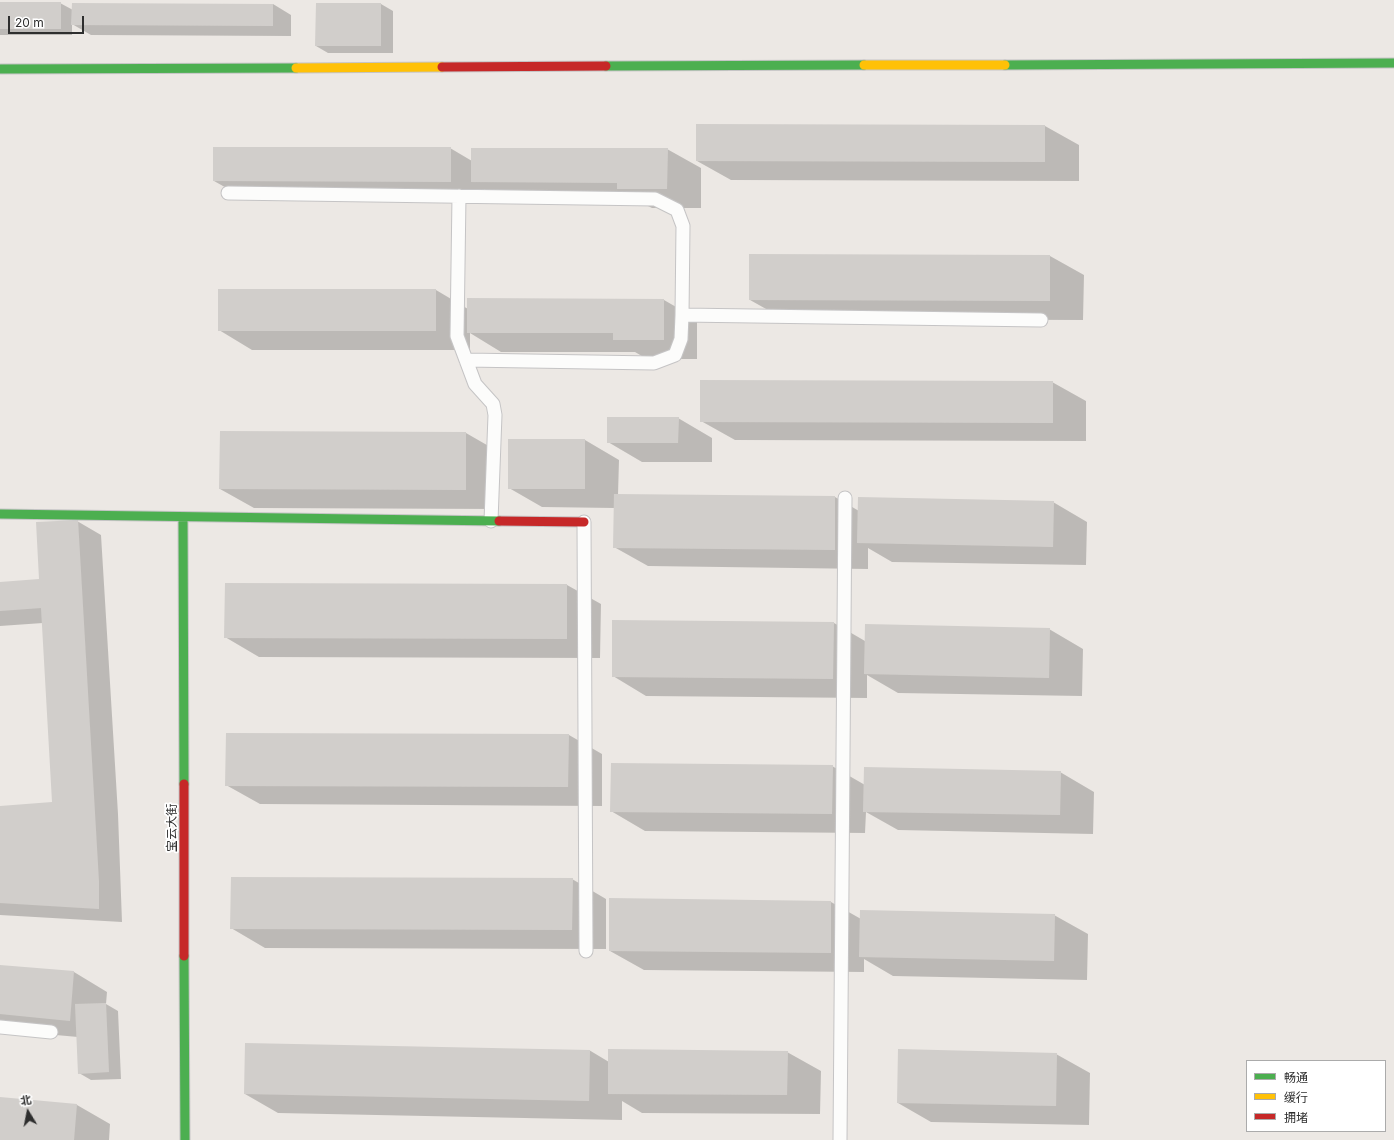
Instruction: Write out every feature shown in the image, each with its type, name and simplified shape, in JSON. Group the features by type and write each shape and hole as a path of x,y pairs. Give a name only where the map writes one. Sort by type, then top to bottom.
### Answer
{"street":[{"path":"0,69 1394,63"},
{"path":"0,514 584,522"},
{"name":"宝云大街","path":"183,517 185,1140"}],"lane":[{"path":"228,193 655,199 678,210 683,226 682,315 681,339 675,355 654,363 466,360"},
{"path":"459,196 458,336 476,384 493,404 495,415 491,521"},
{"path":"682,315 1041,320"},
{"path":"840,1140 845,498"},
{"path":"584,522 586,951"},
{"path":"0,1028 52,1032"}],"building":[{"path":"0,2 61,2 61,29 0,29"},
{"path":"72,3 273,4 273,26 71,25"},
{"path":"316,3 381,3 381,46 315,46"},
{"path":"696,124 1045,125 1045,162 696,161"},
{"path":"213,147 451,147 451,182 213,181"},
{"path":"471,148 668,148 667,189 617,189 617,183 471,182"},
{"path":"749,254 1050,255 1050,301 749,300"},
{"path":"218,289 436,289 436,331 218,331"},
{"path":"467,298 664,299 664,340 613,340 613,333 467,333"},
{"path":"700,380 1053,381 1053,423 700,422"},
{"path":"607,417 679,417 678,443 607,443"},
{"path":"220,431 466,432 466,490 219,489"},
{"path":"508,439 585,439 585,489 508,489"},
{"path":"614,494 835,496 835,550 613,548"},
{"path":"858,497 1054,501 1053,547 857,543"},
{"path":"78,520 99,882 99,909 0,903 0,806 52,802 41,608 0,611 0,582 39,579 36,522"},
{"path":"225,583 567,584 567,639 224,638"},
{"path":"612,620 834,622 833,679 612,677"},
{"path":"865,624 1050,628 1049,678 864,674"},
{"path":"226,733 569,734 568,787 225,786"},
{"path":"611,763 833,765 832,814 610,812"},
{"path":"864,767 1061,771 1060,815 863,812"},
{"path":"231,877 573,878 572,930 230,929"},
{"path":"609,898 831,901 831,953 609,951"},
{"path":"860,910 1055,914 1054,961 859,957"},
{"path":"0,965 74,971 70,1021 0,1014"},
{"path":"106,1003 109,1072 78,1074 75,1004"},
{"path":"245,1043 590,1050 589,1101 244,1094"},
{"path":"608,1049 788,1051 787,1095 608,1094"},
{"path":"898,1049 1057,1053 1056,1106 897,1103"},
{"path":"0,1097 77,1104 74,1140 0,1140"}],"traffic: fast":[{"path":"1005,65 1394,63"},
{"path":"606,66 864,65"},
{"path":"0,69 296,68"},
{"path":"0,514 499,521"},
{"path":"183,517 184,784"},
{"path":"184,956 185,1140"}],"traffic: slow":[{"path":"864,65 1005,65"},
{"path":"296,68 442,67"}],"traffic: jam":[{"path":"442,67 606,66"},
{"path":"499,521 584,522"},
{"path":"184,784 184,956"}]}
